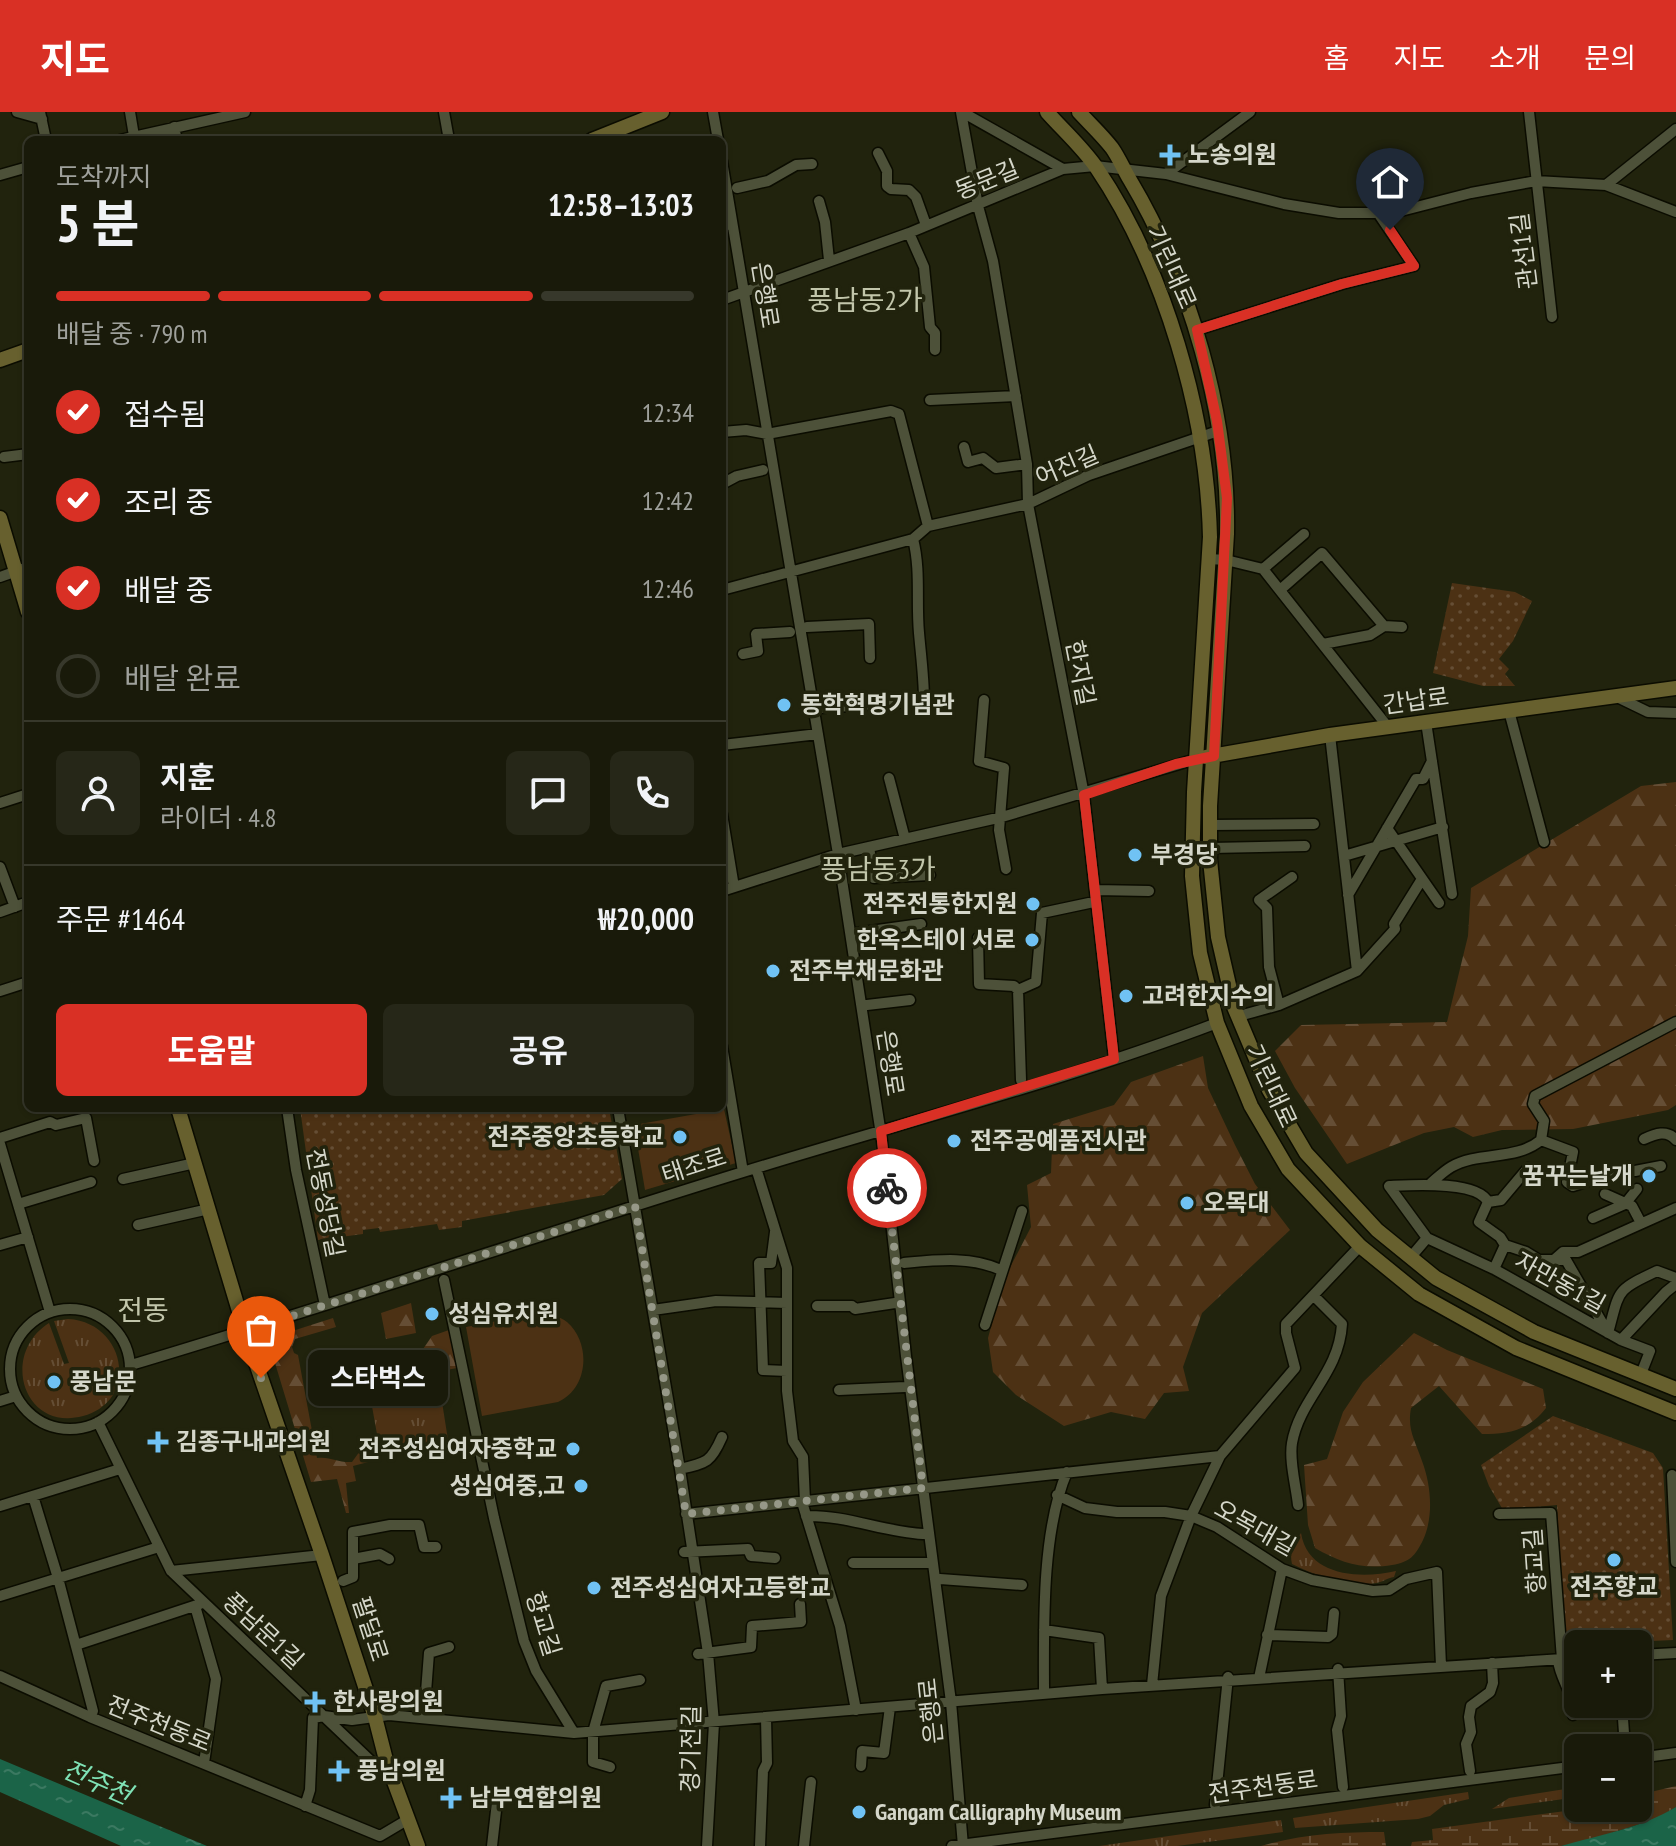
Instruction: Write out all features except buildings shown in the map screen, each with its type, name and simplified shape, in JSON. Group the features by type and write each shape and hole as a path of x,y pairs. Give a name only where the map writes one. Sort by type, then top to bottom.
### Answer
{"street":[{"path":"17,112 41,116 45,136"},
{"path":"130,112 134,136 245,112"},
{"path":"444,112 448,136"},
{"path":"602,136 662,112"},
{"path":"713,112 717,136"},
{"path":"961,112 1063,169"},
{"name":"한지길","path":"961,112 978,206 993,261 1027,464 1028,504 1084,795 1114,1059"},
{"name":"기린대로","path":"1047,112 1095,166 1136,237 1176,333 1199,437 1209,514 1209,559 1192,876 1200,953 1217,1023 1251,1106 1288,1169 1360,1246 1419,1294 1516,1348 1676,1413"},
{"name":"기린대로","path":"1079,112 1113,150 1153,221 1194,317 1218,431 1227,498 1226,560 1211,848 1218,937 1239,1016 1269,1090 1306,1153 1377,1230 1436,1278 1534,1332 1676,1389"},
{"path":"1166,174 1250,112"},
{"name":"관선1길","path":"1529,112 1552,317"},
{"path":"174,127 176,136"},
{"path":"1606,185 1676,129"},
{"path":"878,153 887,171 887,186 909,190 916,197 926,225"},
{"path":"737,188 768,181 796,165 812,164"},
{"name":"동문길","path":"726,299 909,233 1063,169 1095,166"},
{"name":"관선1길","path":"1095,166 1166,174 1284,204 1339,213 1393,213 1471,193 1536,181 1606,185 1676,212"},
{"path":"0,175 24,168"},
{"name":"은행로","path":"726,185 881,1131 951,1702 959,1845"},
{"path":"819,201 825,222 829,260"},
{"name":"기린대로","path":"1197,330 1342,284 1414,266 1378,213"},
{"path":"909,233 924,267 935,350"},
{"path":"0,360 24,351"},
{"path":"930,400 1016,396"},
{"path":"726,432 746,430 767,434 891,411 899,414 928,526"},
{"name":"어진길","path":"726,589 913,539 928,526 1028,504 1089,475 1218,431"},
{"path":"964,447 968,462 983,458 996,468 1027,464"},
{"path":"4,457 24,454"},
{"path":"726,482 763,470"},
{"path":"0,518 22,569 0,577"},
{"path":"1263,569 1304,534"},
{"path":"820,708 924,701 919,632 919,563 913,539"},
{"path":"1280,590 1322,553 1384,626"},
{"path":"1209,559 1263,569 1388,727"},
{"path":"807,627 869,624 870,658"},
{"path":"1323,644 1370,635 1384,626 1402,627"},
{"path":"743,654 758,651 756,634 790,632"},
{"name":"간납로","path":"1196,759 1330,735 1676,688"},
{"path":"1617,697 1648,712 1676,713"},
{"path":"984,700 986,722 979,761 1004,768 999,830 1006,869"},
{"path":"1509,711 1544,842"},
{"path":"1426,722 1452,894"},
{"path":"726,745 818,734"},
{"path":"1330,735 1357,971"},
{"path":"726,890 838,854 1084,795 1196,759"},
{"path":"1348,895 1416,779 1423,779 1432,761"},
{"path":"889,778 905,839"},
{"path":"0,803 24,795"},
{"path":"1211,825 1314,824"},
{"path":"1344,856 1443,827"},
{"path":"1387,828 1439,903"},
{"path":"726,838 734,887"},
{"path":"1211,848 1305,846"},
{"path":"869,847 874,878 930,875"},
{"path":"0,867 15,907"},
{"path":"1279,1005 1269,967 1267,908 1259,900 1292,877"},
{"name":"기린대로","path":"1239,1016 1279,1005 1357,971 1395,929 1394,924 1422,879"},
{"path":"1095,890 1149,891"},
{"path":"1018,990 1036,982 1042,913 1089,903"},
{"path":"0,912 24,904"},
{"path":"856,933 921,924"},
{"path":"978,938 979,984 1014,986 1018,990 1021,1080"},
{"path":"0,991 24,983"},
{"name":"은행로","path":"867,1005 910,1000"},
{"path":"1431,1183 1452,1166 1530,1149 1541,1140 1544,1121 1533,1104 1535,1096 1676,1022"},
{"name":"태조로","path":"131,1365 1114,1059 1217,1023"},
{"name":"태조로","path":"726,1070 743,1172"},
{"name":"팔달로","path":"179,1112 245,1331 322,1555 386,1760 418,1846"},
{"name":"전동성당길","path":"288,1112 296,1170 325,1305"},
{"name":"경기전길","path":"619,1112 680,1469 688,1551 714,1723 707,1846"},
{"path":"0,1138 50,1122 56,1125 86,1118 94,1161"},
{"path":"1644,1139 1660,1132 1674,1136 1676,1140"},
{"path":"1541,1140 1573,1152 1567,1182 1573,1186 1614,1173"},
{"path":"0,1144 5,1178 18,1204 50,1312"},
{"path":"123,1179 195,1163"},
{"path":"1635,1171 1661,1166"},
{"name":"태조로","path":"756,1168 787,1268 787,1303"},
{"path":"1488,1202 1501,1200 1528,1168"},
{"path":"18,1204 91,1182"},
{"path":"1410,1258 1427,1238 1389,1186 1431,1183 1477,1191 1488,1202"},
{"path":"1593,1218 1626,1202 1637,1189"},
{"path":"1605,1194 1632,1206 1641,1223"},
{"path":"1488,1202 1479,1222 1500,1237 1505,1245 1539,1260 1566,1260 1608,1333"},
{"path":"1555,1259 1563,1252 1578,1252 1676,1208"},
{"path":"138,1225 209,1209"},
{"path":"985,1325 1022,1211"},
{"path":"776,1225 771,1263 759,1263 763,1370 787,1371"},
{"path":"0,1245 28,1237"},
{"name":"자만동1길","path":"1427,1238 1494,1269 1621,1340 1650,1351 1641,1374"},
{"path":"1494,1269 1505,1245"},
{"name":"오목대길","path":"1191,1516 1220,1456 1295,1368 1286,1324 1360,1246"},
{"path":"904,1263 972,1261 984,1262 1001,1270"},
{"name":"자만동1길","path":"1608,1333 1617,1301 1627,1285 1657,1271 1676,1278"},
{"name":"향교길","path":"444,1280 494,1518 524,1641 536,1671 574,1733"},
{"name":"자만동1길","path":"1621,1340 1671,1294 1676,1284"},
{"name":"오목대길","path":"1298,1505 1291,1445 1301,1415 1328,1373 1340,1345 1342,1324 1314,1296"},
{"path":"653,1310 716,1301 787,1303 787,1371 793,1441 803,1457 803,1501 840,1626 856,1710"},
{"path":"817,1306 852,1306 855,1309 895,1303"},
{"path":"72,1308 94,1313 113,1325 125,1343 131,1365 126,1392 119,1404 98,1422 72,1429 47,1424 35,1417 16,1396 11,1378 11,1357 18,1338 32,1322 50,1312 72,1308"},
{"path":"839,1390 905,1387"},
{"path":"0,1401 16,1396"},
{"name":"풍남문1길","path":"98,1422 171,1571 199,1605 373,1763 386,1760"},
{"path":"680,1469 704,1464 714,1456 722,1437"},
{"path":"686,1514 1220,1456"},
{"path":"0,1506 120,1469"},
{"path":"1044,1694 1046,1581 1057,1495 1067,1472"},
{"path":"1672,1475 1676,1562"},
{"name":"오목대길","path":"1057,1495 1085,1508 1191,1516 1217,1527 1282,1569 1312,1580 1373,1591 1389,1590 1406,1579 1437,1572 1441,1666"},
{"path":"33,1496 76,1645 93,1711 90,1717"},
{"name":"향교길","path":"1499,1514 1551,1513 1560,1660"},
{"path":"806,1516 820,1516 897,1533 923,1534"},
{"path":"1152,1685 1161,1596 1191,1516"},
{"name":"팔달로","path":"343,1581 353,1577 353,1532 390,1525 419,1525 424,1547 436,1547"},
{"path":"0,1596 159,1547"},
{"path":"688,1551 748,1549 751,1556 775,1558"},
{"path":"353,1559 380,1554 389,1559"},
{"path":"171,1571 322,1555"},
{"path":"853,1563 927,1563"},
{"path":"1259,1678 1282,1569"},
{"path":"940,1579 1022,1585"},
{"path":"703,1653 751,1647 752,1626 801,1622 800,1604"},
{"path":"76,1645 199,1605 216,1679 204,1763"},
{"path":"1267,1635 1328,1637 1332,1634 1334,1613"},
{"path":"1044,1630 1099,1638 1102,1689"},
{"path":"424,1718 429,1653 449,1647"},
{"path":"1652,1654 1676,1653"},
{"path":"1560,1660 1559,1672 1564,1681"},
{"path":"305,1806 310,1790 313,1718 324,1716 352,1720 424,1718 574,1733 1227,1678 1564,1660"},
{"path":"1470,1771 1466,1744 1471,1732 1471,1706 1490,1692 1492,1663"},
{"name":"전주천동로","path":"1338,1670 1341,1716 1337,1730 1343,1787"},
{"name":"전주천동로","path":"0,1676 90,1717 380,1836 407,1820"},
{"path":"1215,1805 1227,1678"},
{"path":"610,1767 593,1762 593,1732 606,1686 640,1680"},
{"path":"861,1766 862,1751 884,1753 890,1707"},
{"path":"760,1846 763,1771 767,1763 766,1718"},
{"path":"1652,1756 1676,1753"},
{"name":"전주천동로","path":"959,1845 1564,1768"},
{"path":"804,1846 811,1782"},
{"path":"492,1846 497,1802"}],"green space":[{"path":"1452,583 1515,592 1532,601 1513,641 1499,659 1509,669 1505,674 1515,686 1483,686 1433,673"},
{"path":"1676,782 1676,1105 1668,1110 1573,1129 1502,1130 1473,1137 1454,1127 1424,1133 1347,1164 1295,1088 1275,1051 1301,1025 1447,1022 1468,936 1471,888 1641,786"},
{"path":"1203,1056 1208,1088 1235,1145 1255,1184 1290,1230 1202,1313 1183,1367 1189,1391 1164,1393 1145,1419 1111,1412 1064,1426 1016,1395 993,1372 988,1338 1004,1279 1031,1227 1027,1185 1051,1173 1053,1124 1114,1105 1131,1082"},
{"path":"301,1112 610,1112 622,1179 604,1195 462,1221 462,1227 439,1230 437,1224 380,1232 379,1228 363,1230 363,1234 318,1240"},
{"path":"707,1112 725,1112 736,1163 645,1190 634,1125"},
{"path":"411,1303 416,1333 386,1339 381,1313"},
{"path":"544,1312 567,1322 580,1342 583,1365 576,1387 558,1402 482,1416 466,1327"},
{"path":"333,1318 336,1327 295,1339 292,1347 298,1355 317,1458 352,1462 360,1451 371,1449 372,1461 353,1466 356,1481 346,1483 349,1513 346,1513 337,1479 311,1482 272,1353 283,1334"},
{"path":"68,1319 88,1323 103,1333 119,1363 119,1380 113,1395 101,1408 83,1416 62,1418 45,1413 33,1402 25,1387 22,1370 25,1353 34,1337 49,1323 64,1364 69,1363 54,1321"},
{"path":"449,1330 457,1368 426,1374 421,1352 432,1336"},
{"path":"1414,1333 1447,1350 1543,1389 1546,1408 1532,1422 1517,1430 1482,1434 1439,1386 1411,1408 1411,1429 1429,1490 1429,1521 1423,1540 1414,1554 1403,1562 1371,1567 1352,1564 1315,1548 1308,1525 1304,1465 1327,1459 1343,1412 1363,1382"},
{"path":"439,1383 448,1440 380,1451 370,1395"},
{"path":"1553,1416 1653,1453 1663,1468 1673,1640 1652,1641 1652,1630 1564,1630 1564,1645 1557,1505 1503,1510 1481,1465"},
{"path":"1301,1533 1314,1559 1325,1566 1352,1574 1396,1571 1394,1577 1366,1584 1344,1582 1292,1564 1294,1544"},
{"path":"1676,1786 1676,1807 1652,1820 1652,1792"},
{"path":"1564,1789 1564,1799 1492,1809 1509,1798"},
{"path":"1468,1792 1469,1799 1444,1805 1430,1816 1418,1819 1295,1828 1293,1818"},
{"path":"1564,1811 1564,1822 1646,1822 1561,1846 1411,1846 1412,1842 1433,1840 1432,1829"},
{"path":"1281,1820 1283,1832 1177,1846 1099,1846"},
{"path":"1384,1832 1386,1846 1261,1846 1322,1834"}],"water":[{"path":"0,1759 207,1846 121,1846 0,1792"},
{"path":"1676,1807 1676,1846 1561,1846 1652,1822 1652,1819"}],"way so far":[{"path":"261,1378 245,1331 635,1206 686,1514 923,1488 887,1188"}],"place":[{"name":"노송의원","path":"1170,155"},
{"name":"동학혁명기념관","path":"784,705"},
{"name":"부경당","path":"1135,855"},
{"name":"전주전통한지원","path":"1033,904"},
{"name":"한옥스테이 서로","path":"1032,940"},
{"name":"전주부채문화관","path":"773,971"},
{"name":"고려한지수의","path":"1126,996"},
{"name":"전주중앙초등학교","path":"680,1137"},
{"name":"전주공예품전시관","path":"954,1141"},
{"name":"꿈꾸는날개","path":"1649,1176"},
{"name":"오목대","path":"1187,1203"},
{"name":"성심유치원","path":"432,1314"},
{"name":"스타벅스","path":"261,1378"},
{"name":"풍남문","path":"54,1382"},
{"name":"김종구내과의원","path":"158,1442"},
{"name":"전주성심여자중학교","path":"573,1449"},
{"name":"성심여중,고","path":"581,1486"},
{"name":"전주향교","path":"1614,1560"},
{"name":"전주성심여자고등학교","path":"594,1588"},
{"name":"한사랑의원","path":"315,1702"},
{"name":"풍남의원","path":"339,1771"},
{"name":"남부연합의원","path":"451,1798"},
{"name":"Gangam Calligraphy Museum","path":"859,1812"}],"district":[{"name":"풍남동2가","path":"865,300"},
{"name":"풍남동3가","path":"878,869"},
{"name":"전동","path":"143,1310"}],"route":[{"path":"887,1188 881,1131 1114,1059 1084,795 1176,764 1214,756 1227,498 1217,421 1197,330 1342,284 1414,266 1390,230"}],"water label":[{"name":"전주천","path":"97,1782"}]}
